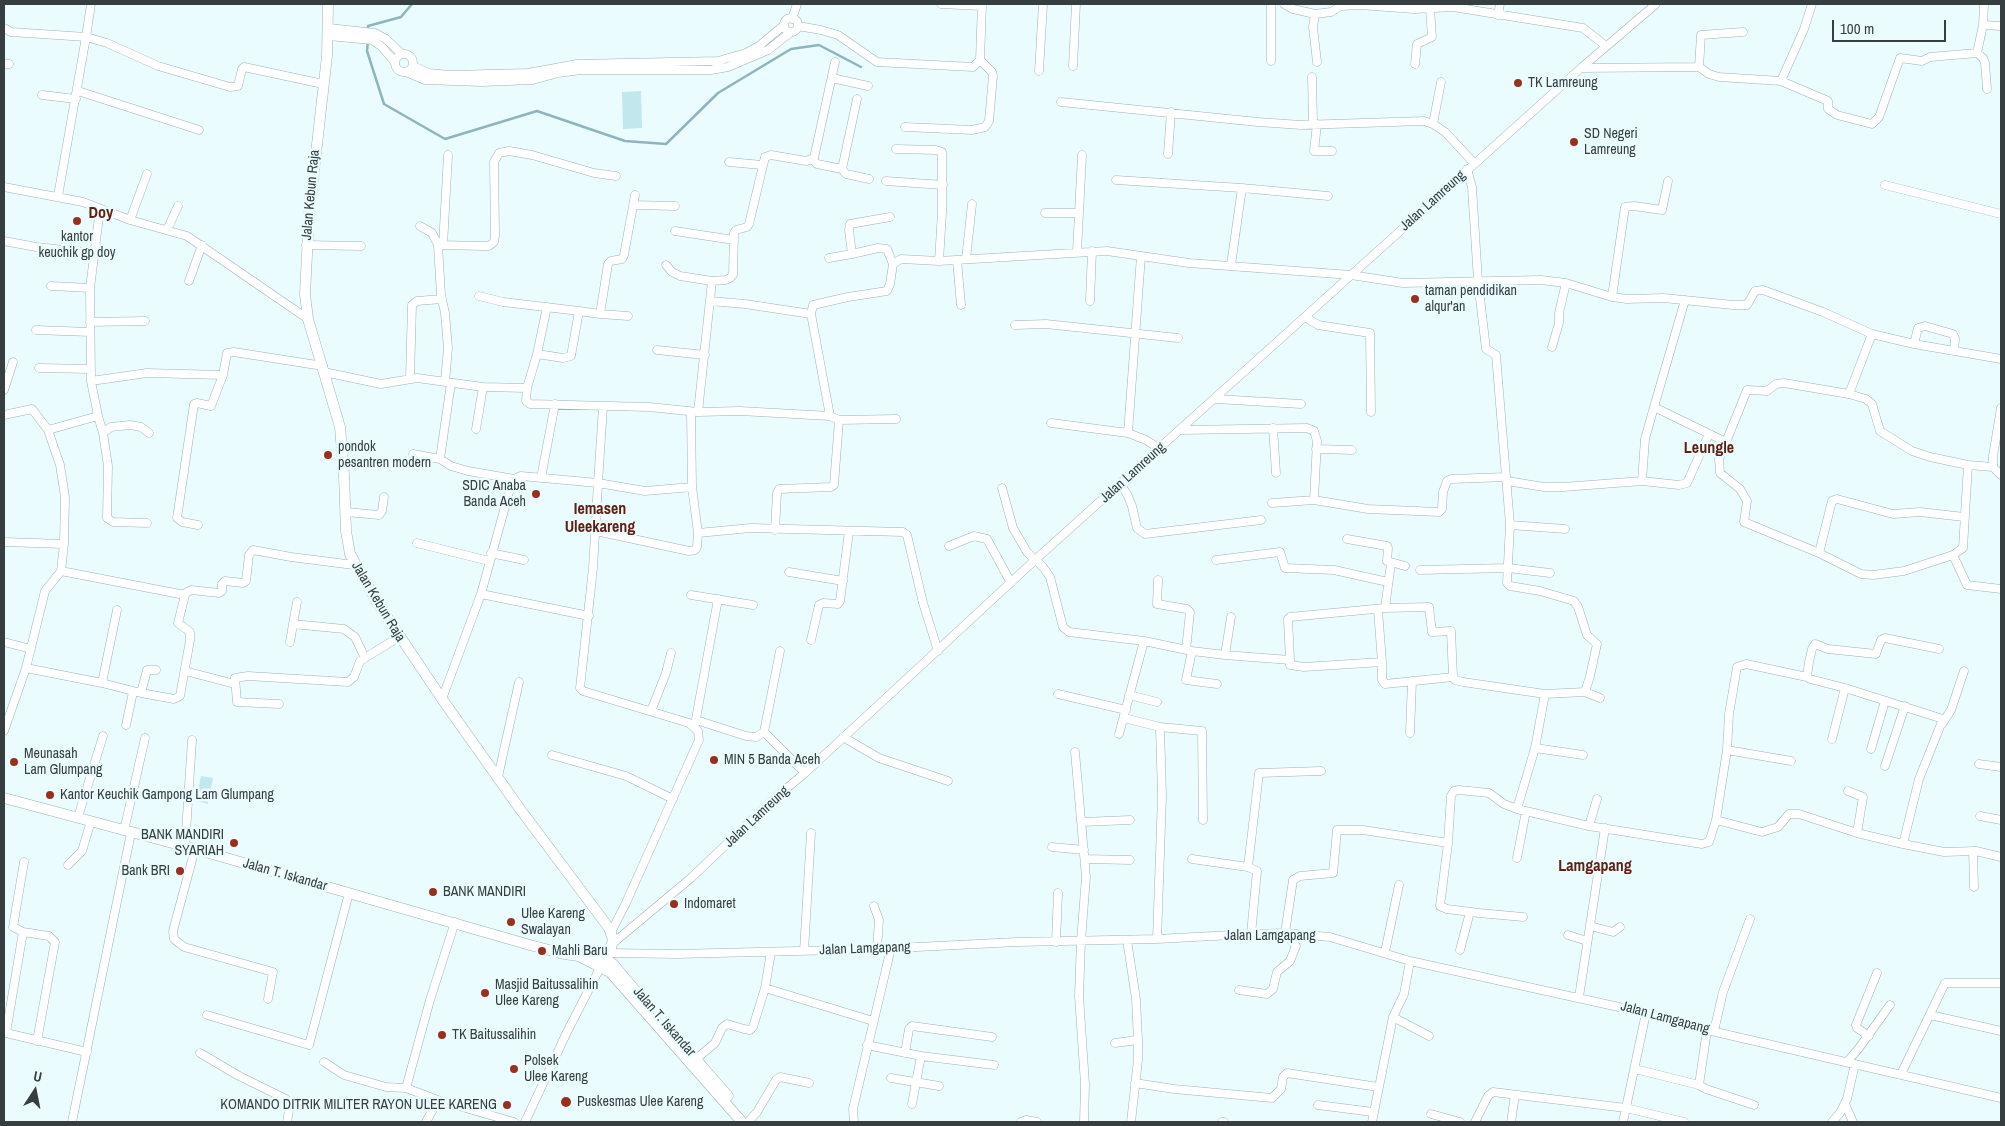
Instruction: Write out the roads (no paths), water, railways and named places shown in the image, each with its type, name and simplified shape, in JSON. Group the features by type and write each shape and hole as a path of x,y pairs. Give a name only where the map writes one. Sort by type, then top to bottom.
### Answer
{"street":[{"path":"58,196 77,95 91,4"},
{"name":"Jalan Kebun Raja","path":"328,4 328,32 306,245 305,294 308,319 340,427 347,542 354,565 399,637 442,699 535,830 612,932"},
{"path":"689,67 746,53 759,46 784,25 786,21 792,18 798,4"},
{"path":"784,25 787,31 795,29 821,30 838,35 877,62 969,68 976,66 980,60 982,5 941,4"},
{"path":"1039,70 1043,4"},
{"path":"1073,66 1076,4"},
{"path":"1271,4 1271,61"},
{"path":"1284,4 1292,9 1315,14 1330,12 1341,6 1430,9 1453,5 1498,15 1583,28 1606,46"},
{"path":"1498,15 1500,4"},
{"path":"1644,4 1646,13"},
{"name":"Jalan Lamreung","path":"607,955 1035,560 1216,399 1474,163 1656,4"},
{"path":"1781,81 1804,28 1812,4"},
{"path":"1977,53 1983,25 1984,4"},
{"path":"1415,64 1417,44 1432,37 1430,9"},
{"path":"1315,14 1313,27 1317,62"},
{"path":"413,66 429,73 450,75 528,73 565,65 600,67 728,67 768,50 795,29 797,22 792,18"},
{"path":"1983,25 2001,26"},
{"path":"4,28 11,32 86,37 107,43 158,66 230,87 236,87 239,84 244,67 323,84"},
{"path":"328,32 386,39 402,54 411,57 413,66"},
{"path":"1700,67 1701,35 1743,32"},
{"path":"373,37 395,62 397,70 425,80 482,82 533,80 570,70 600,67"},
{"path":"1581,68 1700,67 1709,74 1719,77 1781,81 1828,101 1828,109 1837,115 1872,124 1879,117 1900,58 1922,61 1930,57 1977,53 1983,58 1985,63 1987,89"},
{"path":"395,62 397,56 402,54"},
{"path":"905,127 972,130 985,127 989,121 993,76 992,72 980,60"},
{"path":"812,160 815,155 835,62"},
{"path":"406,72 413,66"},
{"path":"1312,77 1315,124 1314,151 1332,152"},
{"path":"832,78 868,86"},
{"path":"1433,124 1441,82"},
{"path":"42,95 77,95 199,130"},
{"path":"842,169 857,99"},
{"path":"1060,102 1258,122 1315,124 1424,122 1433,124 1445,132 1474,163"},
{"path":"1168,154 1171,112"},
{"path":"896,149 936,150 942,152 943,185 939,261"},
{"path":"420,226 432,234 441,245 489,246 494,242 494,162 499,153 509,151 532,155 556,160 594,173 616,176"},
{"path":"440,459 448,382 448,348 442,299 441,245 448,155"},
{"path":"666,264 672,272 680,276 712,280 726,280 732,277 735,230 747,227 749,224 762,165 765,157 768,155 806,161 812,160 817,164 842,169 846,174 869,179"},
{"path":"1077,252 1082,155"},
{"path":"729,162 762,165"},
{"path":"1468,170 1472,187 1478,282 1486,349 1496,355 1510,525 1507,583 1510,586 1540,591 1574,601 1578,607 1587,635 1597,644 1585,692"},
{"path":"130,220 147,174"},
{"path":"1116,180 1242,188 1328,196"},
{"path":"886,181 943,185"},
{"path":"1612,297 1625,208 1634,206 1662,210 1668,181"},
{"path":"1884,186 2001,214"},
{"path":"4,187 83,202 130,220 187,236 308,319"},
{"path":"1231,265 1242,188"},
{"path":"600,314 608,264 623,257 635,195"},
{"path":"966,259 972,204"},
{"path":"633,205 675,206"},
{"path":"167,230 178,206"},
{"path":"100,209 90,288 91,381 98,416 104,433 108,466 108,518 113,522 147,523"},
{"path":"1045,213 1079,213"},
{"path":"852,254 850,224 890,217"},
{"path":"675,231 734,240"},
{"path":"4,241 36,247 94,253"},
{"path":"189,281 202,245"},
{"path":"306,245 361,246"},
{"path":"829,258 878,248 887,249 893,264 887,291 814,304 811,314 830,416"},
{"path":"1090,301 1092,251"},
{"path":"893,264 901,259 939,261 1107,251 1189,263 1350,275 1403,283 1541,280 1566,284 1612,297 1685,300 1733,305 1747,305 1755,291 1763,290 1823,312 1872,334 1914,344 2001,359"},
{"path":"1128,433 1141,256"},
{"path":"957,260 961,305"},
{"path":"596,532 689,551 695,550 697,547 698,533 692,487 695,412 704,355 712,280"},
{"path":"1552,347 1559,323 1559,313 1566,284"},
{"path":"51,286 90,288"},
{"path":"479,296 503,302 628,316"},
{"path":"410,378 412,305 417,301 442,299"},
{"path":"1642,481 1645,439 1685,300"},
{"path":"710,301 746,304 811,314"},
{"path":"548,308 527,388 526,401 529,403 603,407 648,407 695,412 830,416 839,420 896,419"},
{"path":"537,354 562,358 571,356 579,311"},
{"path":"1304,317 1318,325 1370,333 1371,412"},
{"path":"90,322 146,322"},
{"path":"1015,325 1046,324 1178,338"},
{"path":"1914,344 1918,328 1925,326 1953,334 1956,338 1954,351"},
{"path":"36,330 90,332"},
{"path":"1849,394 1872,334"},
{"path":"657,350 704,355"},
{"path":"198,525 182,522 177,518 194,404 211,406 223,375 226,355 229,352 323,369 380,384 398,382 410,378 483,387 527,388"},
{"path":"4,390 13,362"},
{"path":"39,368 92,369"},
{"path":"91,381 147,373 223,375"},
{"path":"1968,465 1963,548 1953,555 1904,571 1872,575 1861,574 1820,554 1744,522 1747,500 1740,489 1720,473 1719,459 1747,390 1767,390 1776,384 1784,383 1849,394 1869,400 1880,431 1907,448 1930,457 1968,465 1993,467 2001,475"},
{"path":"476,428 483,387"},
{"path":"1216,399 1301,404"},
{"path":"541,478 555,404"},
{"path":"603,407 596,532 589,616 580,688 583,691 679,719 756,737 764,732 780,651"},
{"path":"1654,407 1726,442"},
{"path":"1993,467 2001,408"},
{"path":"4,414 32,409 48,430 63,479 65,497 64,544 61,571 45,591 26,668 4,732"},
{"path":"48,430 98,416"},
{"path":"775,530 777,493 779,489 831,487 834,485 839,420"},
{"path":"1051,423 1128,433 1146,440 1160,449"},
{"path":"104,433 112,427 130,425 141,427 149,433"},
{"path":"1273,428 1276,473"},
{"path":"1181,430 1311,429 1316,436 1314,500"},
{"path":"1272,503 1314,500 1368,509 1439,512 1442,508 1443,492 1447,481 1451,479 1506,479 1527,485 1563,487 1642,481 1679,485 1687,483 1710,434"},
{"path":"1316,449 1352,450"},
{"path":"413,454 440,459 459,469 514,479"},
{"path":"442,699 481,594 510,485 514,479 521,476 598,483 645,491 692,487"},
{"path":"1120,484 1132,506 1137,528 1139,532 1145,534 1261,520"},
{"path":"1002,488 1014,528 1027,552 1043,567 1050,577 1065,630 1073,633 1144,641 1225,655 1290,660"},
{"path":"346,512 379,515 382,511 384,497"},
{"path":"1820,554 1832,501 1837,499 1893,514 1920,512 1964,516"},
{"path":"1510,525 1565,529"},
{"path":"698,533 739,528 895,531 906,533 923,603 938,651"},
{"path":"811,640 819,606 823,603 839,603 850,531"},
{"path":"949,546 974,536 987,539 1011,583"},
{"path":"1348,539 1386,546 1388,548 1387,560 1391,563 1405,566"},
{"path":"4,542 64,544"},
{"path":"417,543 489,561"},
{"path":"61,571 184,594 191,590 219,593 222,591 222,584 225,581 243,584 246,581 248,554 253,550 354,565"},
{"path":"1216,560 1280,552 1285,568 1334,570 1388,582"},
{"path":"491,553 524,560"},
{"path":"1953,555 1967,585 2001,589"},
{"path":"1391,563 1381,609 1382,680 1385,684 1453,677 1455,680 1463,682 1545,694 1585,692 1600,698"},
{"path":"1420,570 1508,568 1550,573"},
{"path":"789,572 843,581"},
{"path":"1158,580 1157,604 1186,609 1190,612 1186,680 1217,684"},
{"path":"26,668 137,692 178,698 185,672 190,632 178,623 185,597 184,594"},
{"path":"481,594 589,616"},
{"path":"691,595 753,605"},
{"path":"525,1122 567,1032 607,955 612,932 698,746 699,735 696,723 718,599"},
{"path":"290,642 297,602"},
{"path":"1382,662 1290,665 1288,620 1290,617 1429,606 1432,632 1451,631 1453,677"},
{"path":"102,683 116,610"},
{"path":"1225,655 1231,617"},
{"path":"293,624 348,630 355,637 365,658"},
{"path":"279,704 239,703 236,700 235,678 248,676 348,682 354,677 360,662 399,637"},
{"path":"1807,677 1814,644 1828,649 1876,654 1881,640 1885,638 1939,649"},
{"path":"1119,734 1144,641"},
{"path":"4,642 31,649"},
{"path":"651,711 663,681 671,653"},
{"path":"1522,917 1447,909 1440,906 1448,843 1451,794 1459,790 1489,793 1504,804 1517,809 1589,826 1706,844 1716,820 1727,750 1729,714 1737,667 1746,664 1807,677 1943,718 1919,779 1903,844"},
{"path":"126,725 147,670 156,670"},
{"path":"1941,725 1951,710 1964,671"},
{"path":"185,672 236,684"},
{"path":"1410,733 1412,681"},
{"path":"498,777 519,682"},
{"path":"1832,739 1845,688"},
{"path":"1058,694 1125,714 1160,727 1201,731 1204,733 1203,820"},
{"path":"1517,809 1535,748 1545,694"},
{"path":"1129,695 1157,702"},
{"path":"1871,749 1885,700"},
{"path":"1885,766 1905,706"},
{"path":"1157,939 1162,796 1160,727"},
{"path":"764,732 805,773"},
{"path":"78,817 103,736"},
{"path":"72,1122 87,1052 145,738"},
{"path":"843,738 879,758 948,781"},
{"path":"192,740 190,848 173,931 174,939 184,947 273,972 268,999"},
{"path":"1535,748 1583,755"},
{"path":"1727,750 1791,761"},
{"path":"1075,752 1086,877 1079,1005 1085,1084 1084,1122"},
{"path":"552,755 626,776 673,799"},
{"path":"1979,764 2001,767"},
{"path":"1248,867 1259,773 1321,771"},
{"path":"1848,791 1863,797 1857,833"},
{"name":"Jalan T. Iskandar","path":"4,798 190,848 564,954 583,951 607,955 738,1108 743,1122"},
{"path":"1589,826 1597,799"},
{"path":"1517,858 1526,811"},
{"path":"1716,820 1762,832 1778,827 1789,814 1799,814 1857,833 1903,844 1944,852 1973,851 2001,857"},
{"path":"1980,816 2001,820"},
{"path":"1082,822 1130,820"},
{"path":"68,865 82,851 91,821"},
{"path":"1579,997 1604,828"},
{"path":"1579,997 1604,828"},
{"path":"1239,990 1264,994 1271,992 1277,972 1290,961 1296,946 1285,934 1293,880 1300,876 1333,873 1337,830 1363,830 1448,843"},
{"path":"804,951 811,833"},
{"path":"1052,847 1084,850"},
{"path":"1973,851 1974,887"},
{"path":"1085,859 1130,860"},
{"path":"1192,859 1248,867 1257,871 1251,934"},
{"path":"24,862 12,925 14,929 23,932 49,936 55,942 38,1041"},
{"path":"1385,952 1399,885"},
{"path":"207,1015 309,1045 349,893"},
{"path":"1056,942 1058,894"},
{"path":"874,906 878,920 877,950"},
{"path":"1460,950 1470,912"},
{"path":"1700,1085 1711,1031 1750,919"},
{"path":"406,1088 430,1000 455,922"},
{"path":"1590,926 1613,932 1620,927"},
{"path":"23,932 5,1029 6,1033 87,1052"},
{"name":"Jalan Lamgapang","path":"607,955 877,950 1017,942 1157,939 1251,934 1330,936 1410,961 1579,997 1711,1031 2001,1098"},
{"path":"1568,935 1587,941"},
{"path":"1127,940 1136,999 1138,1040 1131,1122"},
{"path":"854,1122 852,1109 891,948"},
{"path":"696,1059 715,1043 722,1028 727,1024 750,1030 753,1027 765,988 772,952"},
{"name":"Jalan T. Iskandar","path":"607,955 610,972 743,1122"},
{"path":"1372,1122 1372,1112 1392,1017 1404,994 1410,961"},
{"path":"1869,1036 1857,1028 1856,1025 1877,973"},
{"path":"1901,1074 1945,983 2001,983"},
{"path":"765,988 873,1021"},
{"path":"1832,1122 1845,1104 1851,1063 1890,1005"},
{"path":"1623,1122 1646,1013"},
{"path":"1930,1014 2001,1031"},
{"path":"1392,1017 1429,1036"},
{"path":"905,1052 909,1029 912,1026 992,1037"},
{"path":"1114,1043 1138,1040"},
{"path":"867,1045 921,1056 994,1065"},
{"path":"200,1053 286,1100 290,1105 287,1122"},
{"path":"912,1104 921,1056"},
{"path":"324,1062 344,1075 386,1087 406,1088 438,1100 514,1122"},
{"path":"1635,1068 1700,1085 1706,1089 1754,1105"},
{"path":"1135,1083 1174,1089 1272,1098 1281,1089 1283,1077 1287,1073 1378,1087"},
{"path":"748,1122 758,1112 776,1080 780,1077 809,1083"},
{"path":"891,1078 939,1086"},
{"path":"1476,1122 1490,1092 1626,1108 1684,1122"},
{"path":"1511,1122 1515,1095"},
{"path":"426,1122 438,1100"},
{"path":"1845,1104 1853,1122"},
{"path":"1318,1105 1372,1112"},
{"path":"1431,1114 1460,1122"},
{"path":"1021,1122 1026,1120 1037,1122"}],"waterway":[{"path":"368,32 368,26 401,17 412,4"},
{"path":"368,40 367,51 384,104 445,139 537,111 625,141 666,144 718,93 791,49 819,45 861,67"}],"place":[{"name":"TK Lamreung","path":"1518,83"},
{"name":"SD Negeri Lamreung","path":"1574,142"},
{"name":"kantor keuchik gp doy","path":"77,221"},
{"name":"taman pendidikan alqur'an","path":"1415,299"},
{"name":"pondok pesantren modern","path":"328,455"},
{"name":"SDIC Anaba Banda Aceh","path":"536,494"},
{"name":"MIN 5 Banda Aceh","path":"714,760"},
{"name":"Meunasah Lam Glumpang","path":"14,762"},
{"name":"Kantor Keuchik Gampong Lam Glumpang","path":"50,795"},
{"name":"BANK MANDIRI SYARIAH","path":"234,843"},
{"name":"Bank BRI","path":"180,871"},
{"name":"BANK MANDIRI","path":"433,892"},
{"name":"Indomaret","path":"674,904"},
{"name":"Ulee Kareng Swalayan","path":"511,922"},
{"name":"Mahli Baru","path":"542,951"},
{"name":"Masjid Baitussalihin Ulee Kareng","path":"485,993"},
{"name":"TK Baitussalihin","path":"442,1035"},
{"name":"Polsek Ulee Kareng","path":"514,1069"},
{"name":"Puskesmas Ulee Kareng","path":"566,1102"},
{"name":"KOMANDO DITRIK MILITER RAYON ULEE KARENG","path":"507,1105"}],"district":[{"name":"Doy","path":"101,214"},
{"name":"Leungle","path":"1709,449"},
{"name":"Iemasen Uleekareng","path":"600,519"},
{"name":"Lamgapang","path":"1595,867"}]}
